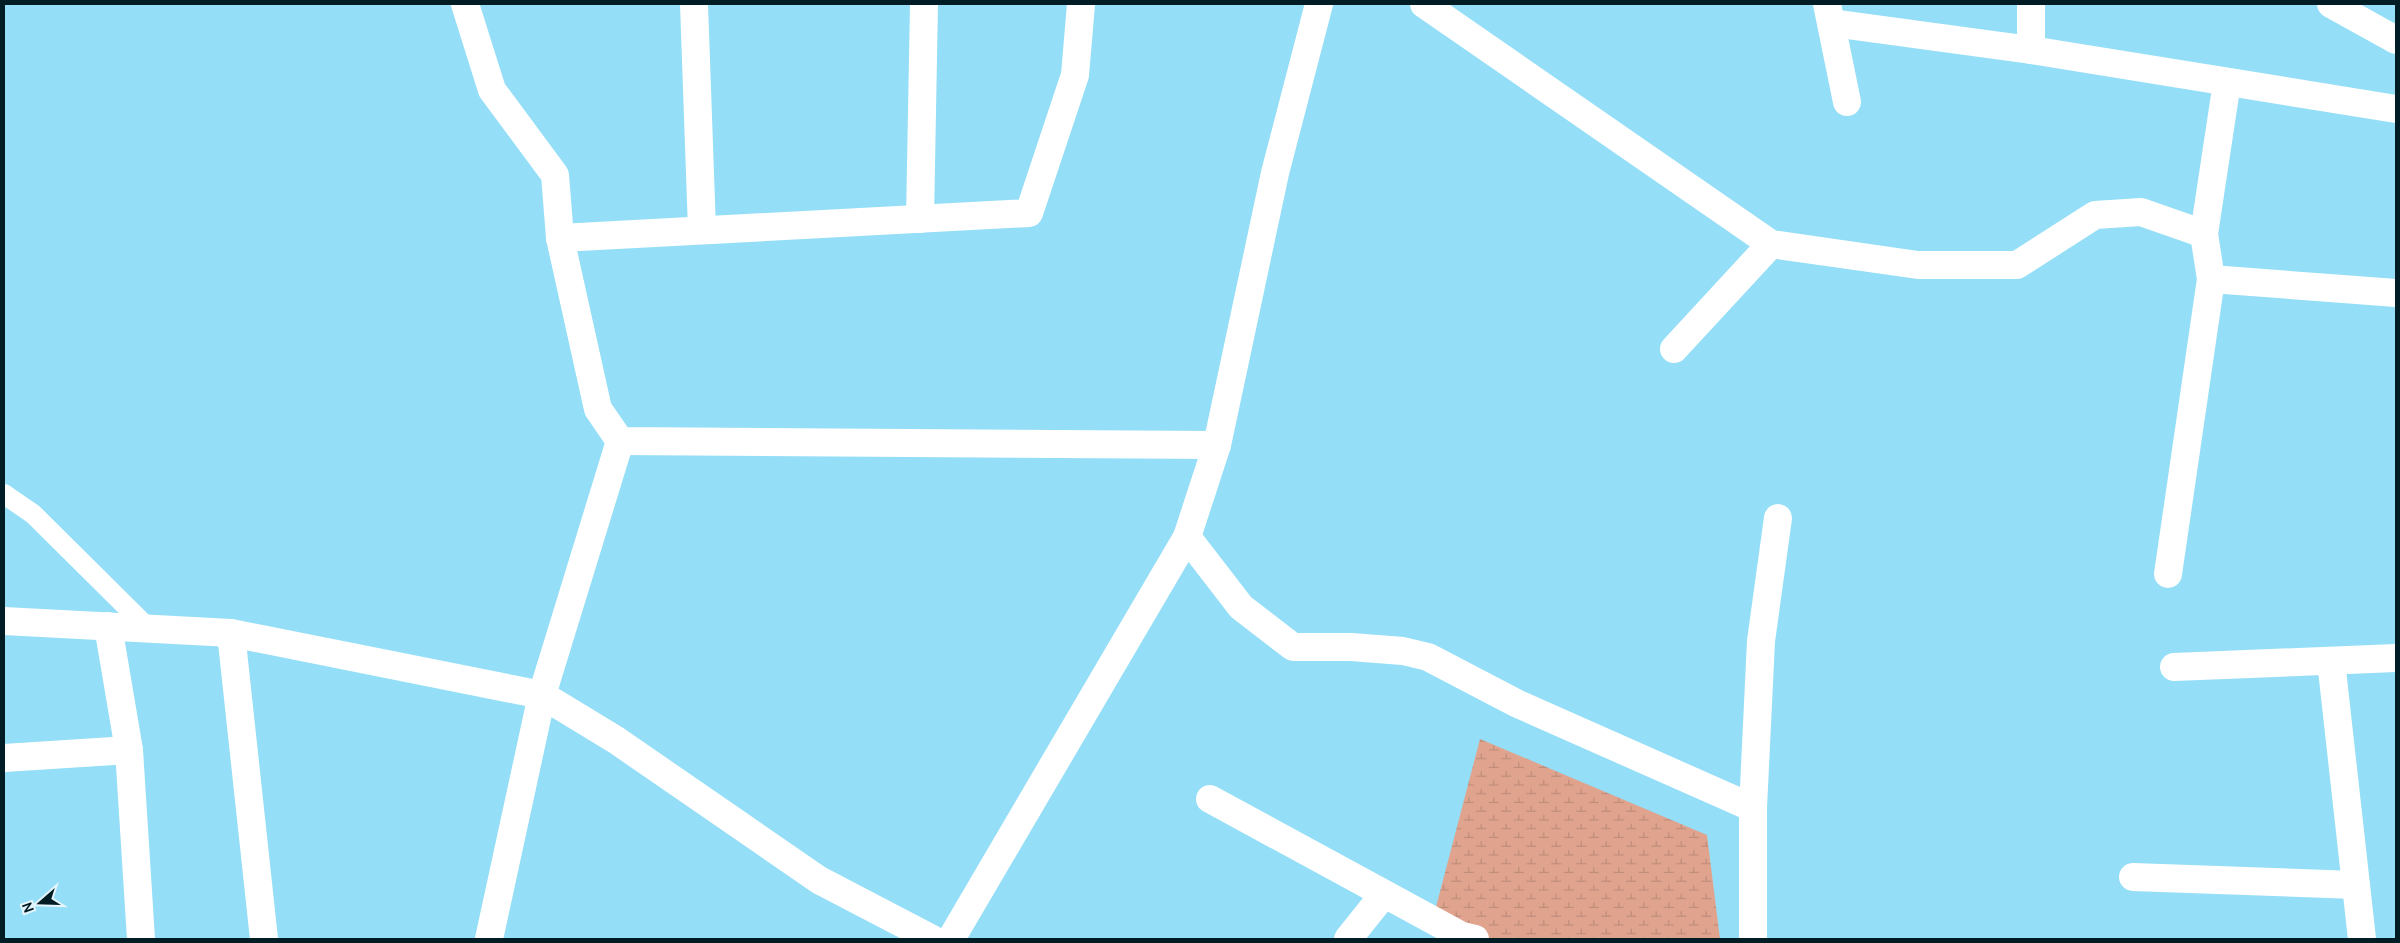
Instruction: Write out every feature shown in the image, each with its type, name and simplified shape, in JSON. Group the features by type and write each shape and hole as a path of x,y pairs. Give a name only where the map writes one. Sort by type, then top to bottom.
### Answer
{"street":[{"path":"465,4 492,90 555,175 560,238 598,409 620,441"},
{"path":"694,4 702,230"},
{"path":"920,219 924,4"},
{"path":"560,238 1030,213 1075,75 1081,4"},
{"path":"951,939 1187,537 1217,445 1275,173 1319,4"},
{"path":"1424,4 1771,244 1918,265 2017,265 2095,215 2141,212 2204,234"},
{"path":"2031,4 2031,50"},
{"path":"2331,4 2396,40"},
{"path":"1847,102 1830,14 2031,50 2396,109"},
{"path":"2168,574 2212,278 2204,234 2227,82"},
{"path":"1674,349 1771,244"},
{"path":"2212,278 2396,293"},
{"path":"620,441 1217,445"},
{"path":"489,939 542,695 620,441"},
{"path":"1753,939 1753,808 1761,641 1778,518"},
{"path":"1187,537 1241,607 1293,647 1351,647 1403,651 1428,657 1518,704 1753,808"},
{"path":"4,621 231,633 542,695 616,740 819,880 932,939"},
{"path":"108,626 129,750 141,939"},
{"path":"231,633 264,939"},
{"path":"2174,667 2396,658"},
{"path":"2331,661 2362,939"},
{"path":"4,758 129,750"},
{"path":"1210,799 1462,936 1474,939"},
{"path":"2133,877 2356,885"},
{"path":"1348,939 1384,894"}],"lane":[{"path":"4,494 33,514 148,628"}],"green space":[{"path":"1480,739 1707,835 1720,939 1448,939 1431,926"}]}
